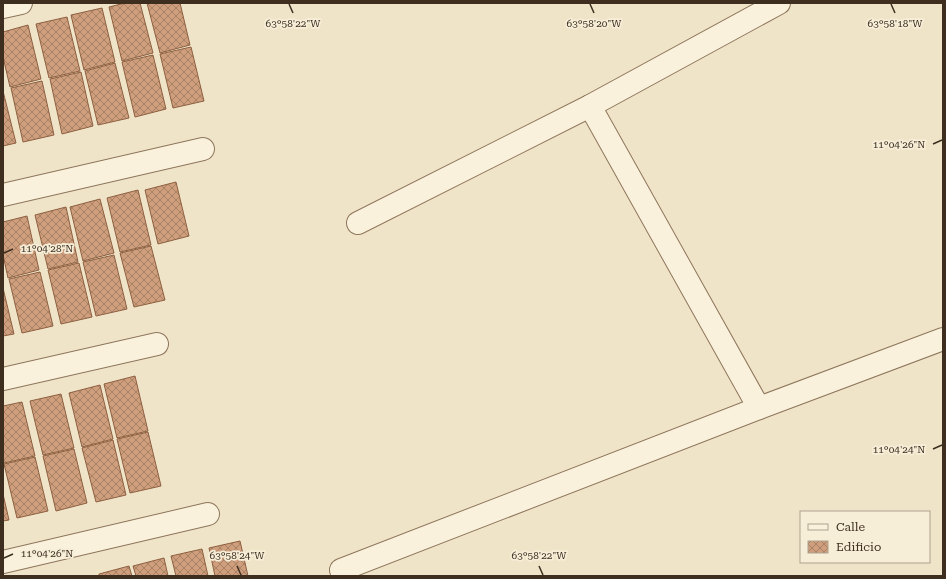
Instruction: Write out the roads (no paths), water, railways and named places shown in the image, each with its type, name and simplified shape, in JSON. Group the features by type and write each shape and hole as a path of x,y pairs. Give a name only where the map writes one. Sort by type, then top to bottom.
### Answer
{"street":[{"path":"3,7 21,3"},
{"path":"358,223 590,106 779,3"},
{"path":"590,106 759,408"},
{"path":"3,195 203,149"},
{"path":"344,576 340,570 759,408 943,339"},
{"path":"3,379 158,344"},
{"path":"3,562 208,514"}]}
